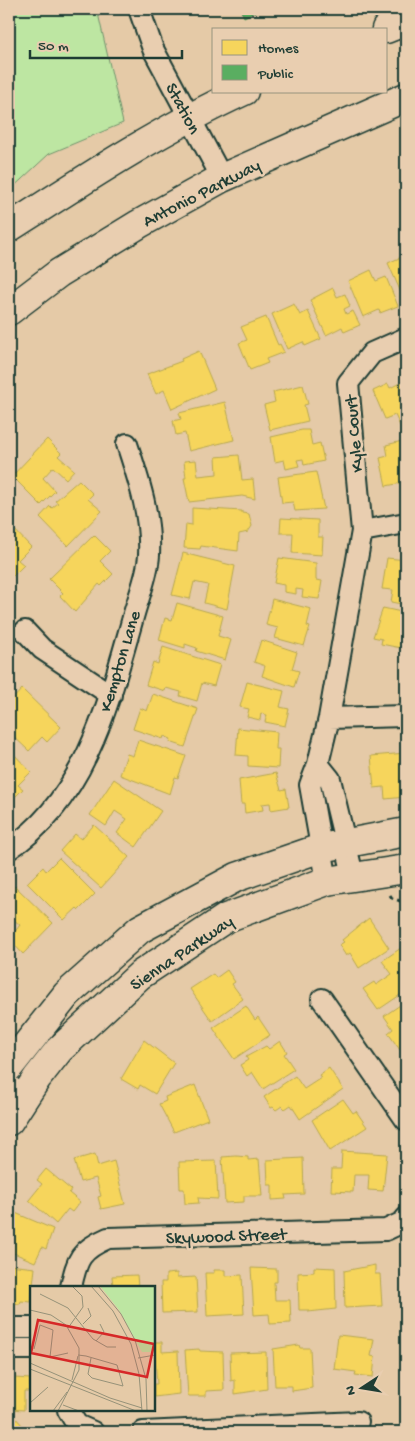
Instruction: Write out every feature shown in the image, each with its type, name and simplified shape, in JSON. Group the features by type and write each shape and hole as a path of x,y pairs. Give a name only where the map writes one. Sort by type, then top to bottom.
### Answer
{"main road":[{"path":"388,28 406,21"},
{"path":"9,228 100,170 189,118 242,92"},
{"name":"Antonio Parkway","path":"9,311 59,273 139,224 222,178 406,97"},
{"name":"Sienna Parkway","path":"9,1121 16,1075 67,994 140,929 237,878 334,845 406,832"},
{"name":"Sienna Parkway","path":"16,1075 60,1050 140,975 226,918 340,878 406,869"}],"street":[{"name":"Station","path":"139,9 153,49 222,178"},
{"name":"Kyle Court","path":"340,878 334,845 330,779 318,764 330,718 362,531 348,383 372,353 406,338"},
{"name":"Kempton Lane","path":"9,849 20,842 51,811 74,778 94,739 111,694 149,557 149,519 127,444"},
{"path":"362,531 406,523"},
{"path":"17,631 111,694"},
{"path":"330,718 406,716"},
{"path":"322,999 406,1120"},
{"name":"Skywood Street","path":"71,1286 76,1263 91,1245 108,1238 386,1230 403,1222 406,1218"},
{"path":"9,1328 30,1328"},
{"path":"9,1349 30,1349"},
{"path":"69,1411 77,1425 94,1432"},
{"path":"143,1432 358,1422"}],"green space":[{"path":"9,9 97,9 123,123 49,154 9,191"}],"building: Homes":[{"path":"406,255 406,296 403,297 388,263"},
{"path":"371,270 376,281 386,277 398,306 380,313 379,310 363,317 348,281"},
{"path":"333,288 337,297 345,294 350,306 344,309 346,314 353,311 360,325 344,332 342,327 326,335 310,300"},
{"path":"294,304 300,315 308,311 321,339 305,346 303,342 287,349 272,314"},
{"path":"266,317 278,345 280,344 284,352 266,359 268,363 250,370 239,343 247,340 241,327"},
{"path":"199,351 215,389 172,409 164,390 156,394 147,374 182,361 181,359"},
{"path":"406,380 406,423 400,426 395,415 385,419 373,391 388,384 390,388"},
{"path":"303,385 308,404 304,405 308,421 270,430 264,405 275,402 273,392"},
{"path":"225,402 234,440 189,451 185,433 176,435 173,421 181,419 179,413"},
{"path":"309,430 312,445 320,443 324,461 304,465 303,459 297,460 299,466 286,469 284,460 275,462 271,437"},
{"path":"47,439 61,453 58,456 74,470 66,479 53,467 43,478 55,491 41,505 12,476"},
{"path":"406,440 406,480 405,478 401,479 402,483 386,486 380,458 388,456 386,445"},
{"path":"239,455 242,480 253,479 255,499 242,496 189,502 184,478 186,478 184,461 196,460 198,476 217,474 216,457"},
{"path":"316,472 324,509 295,511 293,502 282,503 278,477"},
{"path":"79,480 93,494 88,499 102,511 68,546 40,517 50,506 52,508 58,503 55,501"},
{"path":"192,508 242,511 242,513 249,514 252,526 248,532 239,534 238,551 201,546 200,549 184,548 186,524 192,525"},
{"path":"281,518 318,520 318,537 323,537 322,555 292,553 293,533 280,533"},
{"path":"9,524 31,547 18,560 24,565 9,580"},
{"path":"94,535 110,551 100,561 113,574 101,586 99,584 75,612 60,596 63,593 49,579"},
{"path":"183,553 235,566 227,609 204,603 208,585 194,582 190,599 172,595"},
{"path":"279,558 316,563 316,580 322,581 319,599 302,597 303,590 296,589 296,594 284,592 284,585 274,583"},
{"path":"387,558 406,560 406,605 391,602 393,590 382,589"},
{"path":"272,599 311,609 307,626 310,627 304,646 275,638 278,628 266,625"},
{"path":"177,603 223,616 218,636 231,640 225,660 196,651 197,648 185,644 185,648 159,640 165,618 172,620"},
{"path":"383,608 406,613 406,639 403,638 401,648 381,644 382,639 373,637"},
{"path":"261,640 297,652 292,669 299,671 294,687 262,676 265,666 254,662"},
{"path":"163,647 220,665 214,686 202,683 197,701 180,696 181,692 166,688 165,691 146,685 153,662 158,664"},
{"path":"247,682 284,691 280,707 289,709 285,726 265,722 267,715 261,713 260,720 247,717 249,709 240,707"},
{"path":"22,689 61,727 47,742 42,737 29,751 9,732 9,703"},
{"path":"153,694 198,709 185,747 170,742 171,739 164,736 163,739 133,729 140,708 147,711"},
{"path":"238,728 277,732 276,749 279,749 278,768 248,766 248,756 236,755"},
{"path":"138,740 186,756 178,778 175,777 170,794 120,775 127,754 133,756"},
{"path":"9,749 31,772 18,785 23,789 9,803"},
{"path":"406,753 406,797 385,799 384,787 374,788 371,756"},
{"path":"276,773 281,790 286,789 289,807 271,810 270,803 262,804 263,810 245,813 244,804 241,804 239,780"},
{"path":"114,779 161,811 136,847 117,833 127,819 115,811 106,826 90,815"},
{"path":"94,825 129,857 101,888 60,851 75,834 81,839"},
{"path":"59,858 95,894 79,910 77,908 64,920 27,883 43,867 46,871"},
{"path":"15,886 53,923 23,954 9,939 20,925 13,919 9,923 9,893"},
{"path":"369,918 389,948 359,968 350,953 346,956 339,945 344,942 342,940"},
{"path":"401,948 406,956 406,968 404,970 406,973 406,991 378,1010 363,989 374,982 376,985 392,974 382,961"},
{"path":"227,970 235,982 232,984 243,999 212,1021 190,989 213,974 216,978"},
{"path":"406,1001 406,1045 400,1050 388,1033 393,1029 384,1016"},
{"path":"246,1006 255,1020 258,1017 270,1035 234,1059 213,1028"},
{"path":"144,1040 174,1063 155,1094 140,1085 138,1089 121,1079"},
{"path":"280,1041 287,1052 284,1054 294,1069 263,1089 252,1072 247,1076 240,1065 248,1060 246,1057 266,1046 269,1049"},
{"path":"329,1068 343,1089 300,1119 291,1105 285,1109 282,1106 276,1110 273,1107 271,1108 264,1097 295,1076 304,1089 321,1078 319,1075"},
{"path":"195,1085 208,1119 174,1132 159,1104 166,1101 165,1097"},
{"path":"343,1099 353,1113 356,1111 367,1127 330,1151 312,1120"},
{"path":"342,1151 387,1154 383,1191 368,1190 369,1175 354,1175 353,1192 331,1191 332,1169 341,1169"},
{"path":"95,1154 98,1166 114,1161 125,1204 101,1209 98,1197 101,1196 96,1178 80,1182 74,1160"},
{"path":"222,1157 248,1157 248,1160 259,1159 262,1196 244,1196 244,1202 225,1203"},
{"path":"303,1158 304,1194 285,1195 286,1199 272,1200 272,1185 268,1185 267,1160"},
{"path":"216,1161 218,1199 198,1198 199,1203 185,1204 184,1189 180,1189 179,1162"},
{"path":"46,1169 71,1190 69,1193 80,1202 72,1212 68,1209 56,1224 29,1200 42,1184 37,1180"},
{"path":"13,1212 53,1229 46,1249 42,1247 35,1262 9,1251 9,1221"},
{"path":"9,1265 35,1268 33,1286 30,1286 30,1302 21,1301 20,1304 9,1303"},
{"path":"375,1265 375,1274 380,1274 382,1306 345,1308 344,1271"},
{"path":"314,1267 335,1268 336,1309 308,1312 308,1310 299,1310 298,1273 314,1272"},
{"path":"251,1268 277,1269 277,1282 274,1282 275,1300 290,1300 291,1323 270,1324 269,1314 254,1315"},
{"path":"214,1270 225,1270 225,1276 242,1275 244,1314 207,1316 205,1273 214,1273"},
{"path":"177,1273 177,1278 196,1277 198,1312 162,1313 161,1282 166,1282 166,1274"},
{"path":"137,1275 138,1286 113,1286 112,1276"},
{"path":"338,1335 374,1339 371,1356 375,1357 373,1377 355,1375 356,1372 334,1369"},
{"path":"155,1342 162,1342 162,1352 178,1351 179,1394 155,1397 155,1384 157,1384"},
{"path":"299,1345 300,1348 310,1348 312,1388 292,1391 292,1386 275,1386 273,1349"},
{"path":"199,1349 200,1351 223,1352 224,1390 206,1391 206,1396 188,1396 185,1350"},
{"path":"266,1352 267,1389 235,1394 235,1380 231,1381 230,1353"},
{"path":"9,1374 15,1375 15,1378 30,1379 30,1391 24,1391 24,1410 9,1409"},
{"path":"14,1416 26,1432 9,1432 9,1421"}],"building: Public":[{"path":"240,9 261,9 244,17"}]}
